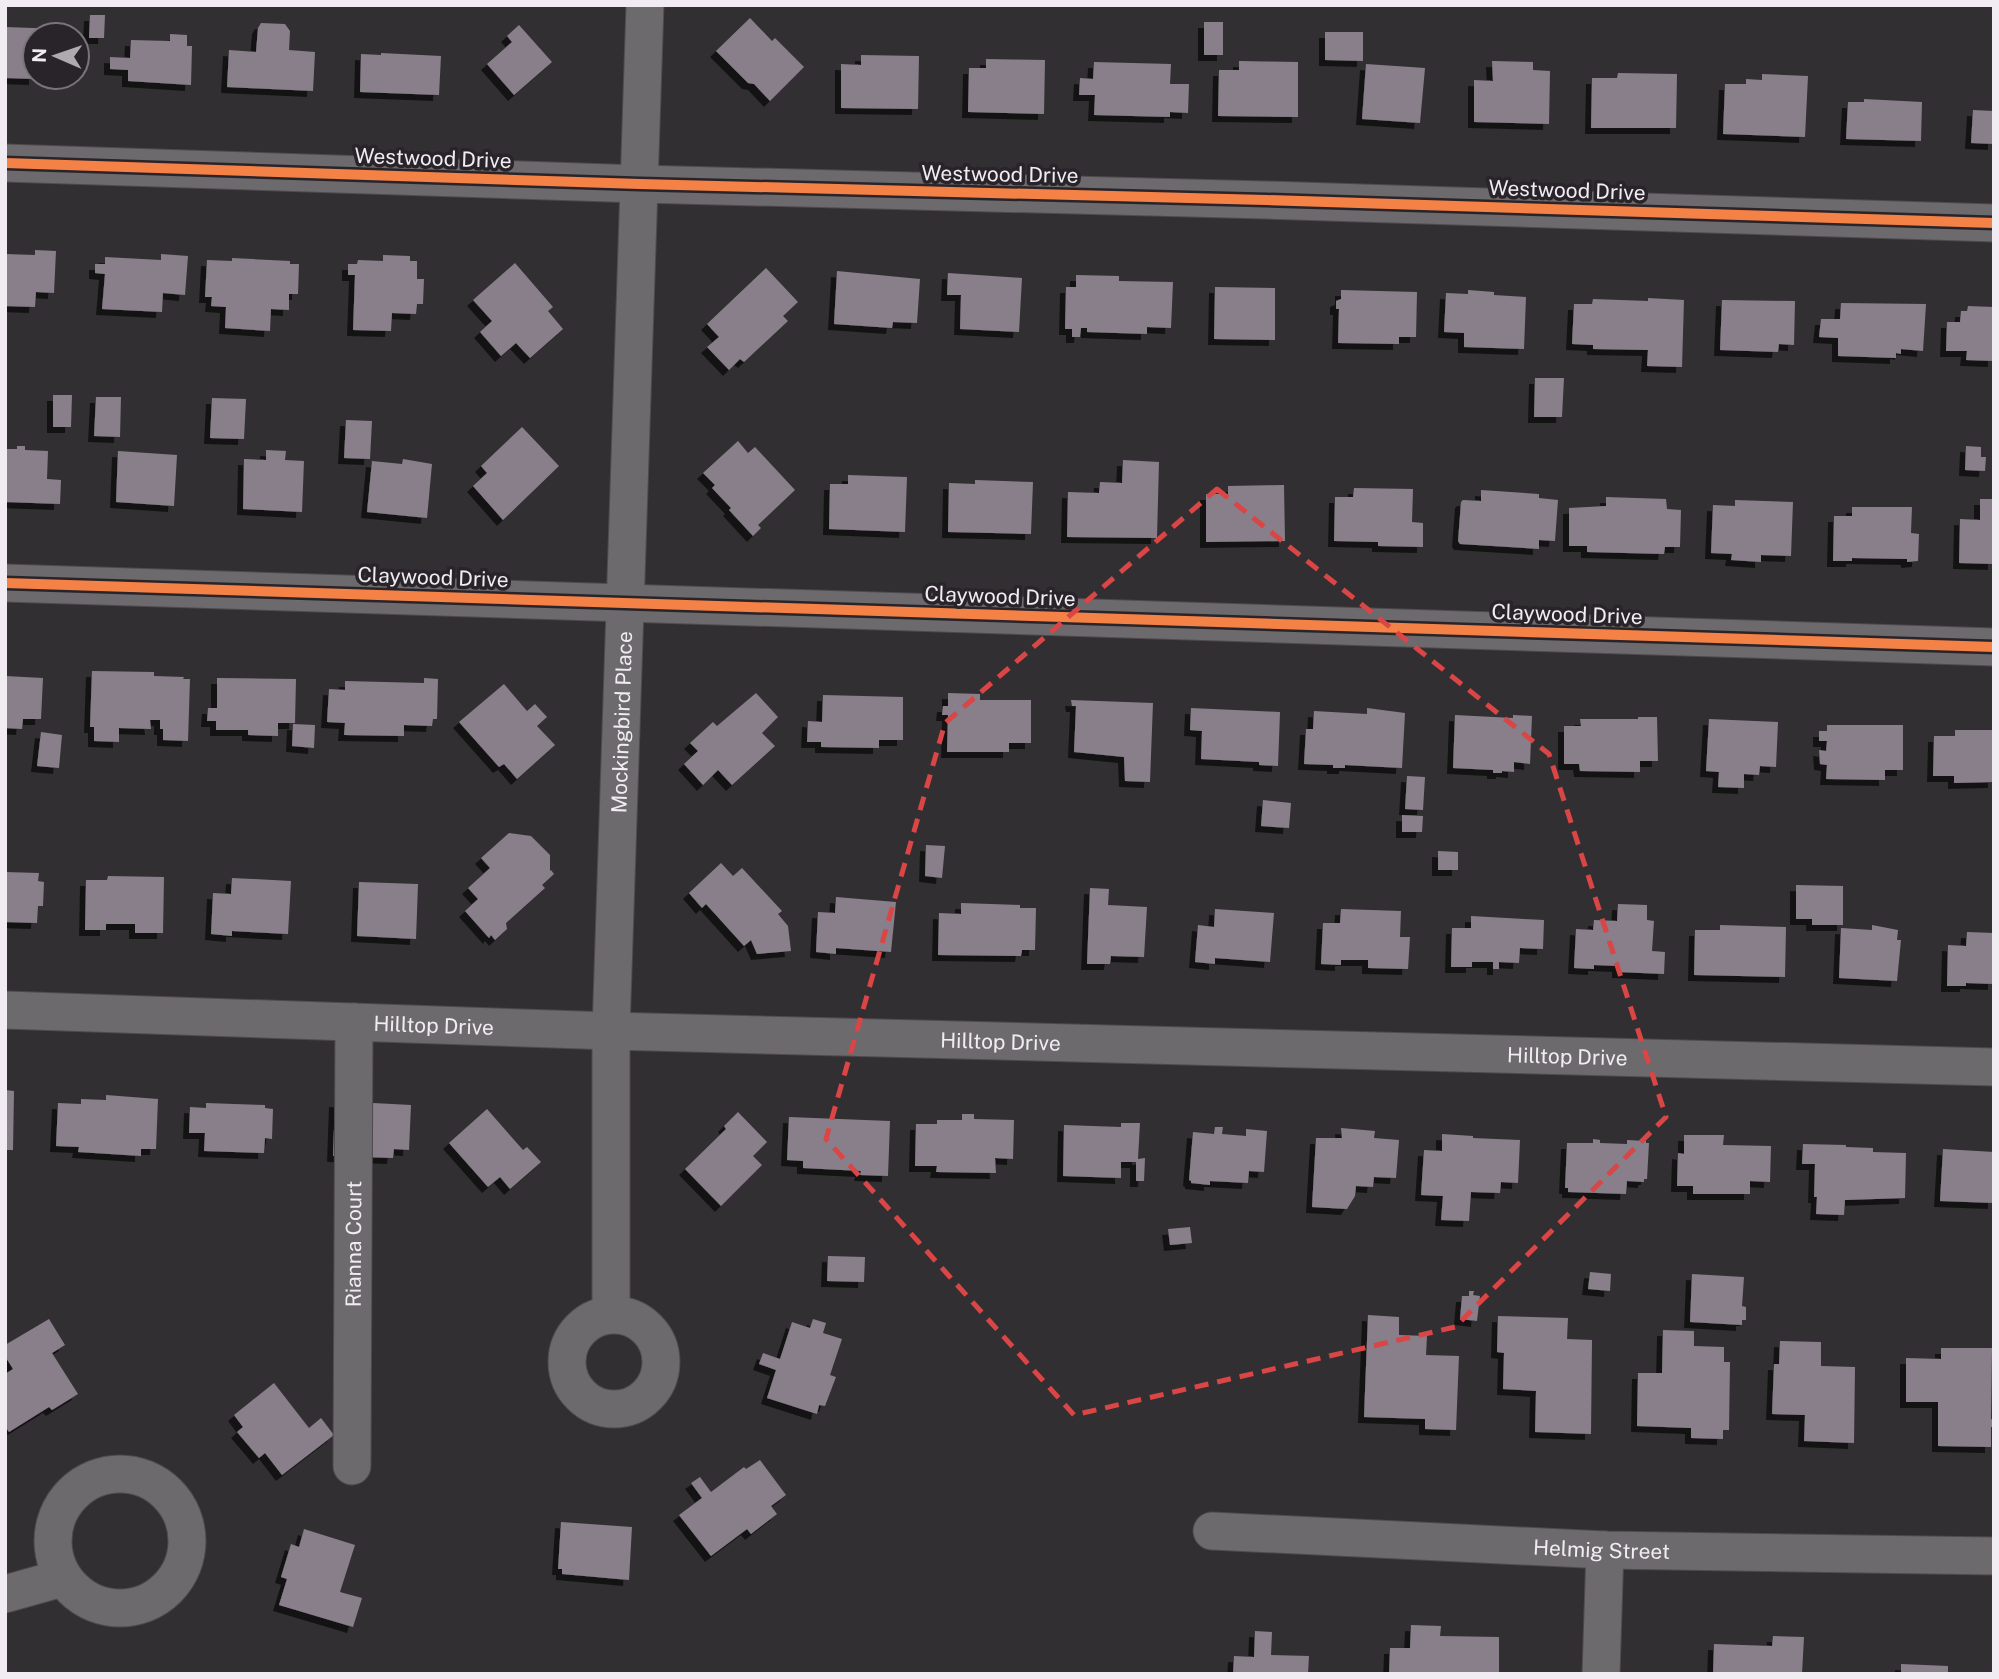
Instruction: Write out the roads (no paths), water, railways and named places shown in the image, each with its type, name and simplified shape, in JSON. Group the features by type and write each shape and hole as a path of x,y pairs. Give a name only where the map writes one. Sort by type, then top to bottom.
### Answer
{"street":[{"name":"Mockingbird Place","path":"611,1314 611,1031 645,5"},
{"name":"Westwood Drive","path":"5,163 1994,223"},
{"name":"Claywood Drive","path":"5,583 1994,647"},
{"name":"Hilltop Drive","path":"5,1010 611,1031 1994,1067"},
{"name":"Rianna Court","path":"352,1466 354,1022"},
{"name":"Helmig Street","path":"1212,1531 1605,1550 1994,1556"},
{"path":"1601,1674 1605,1550"},
{"path":"5,1594 62,1578"}]}
